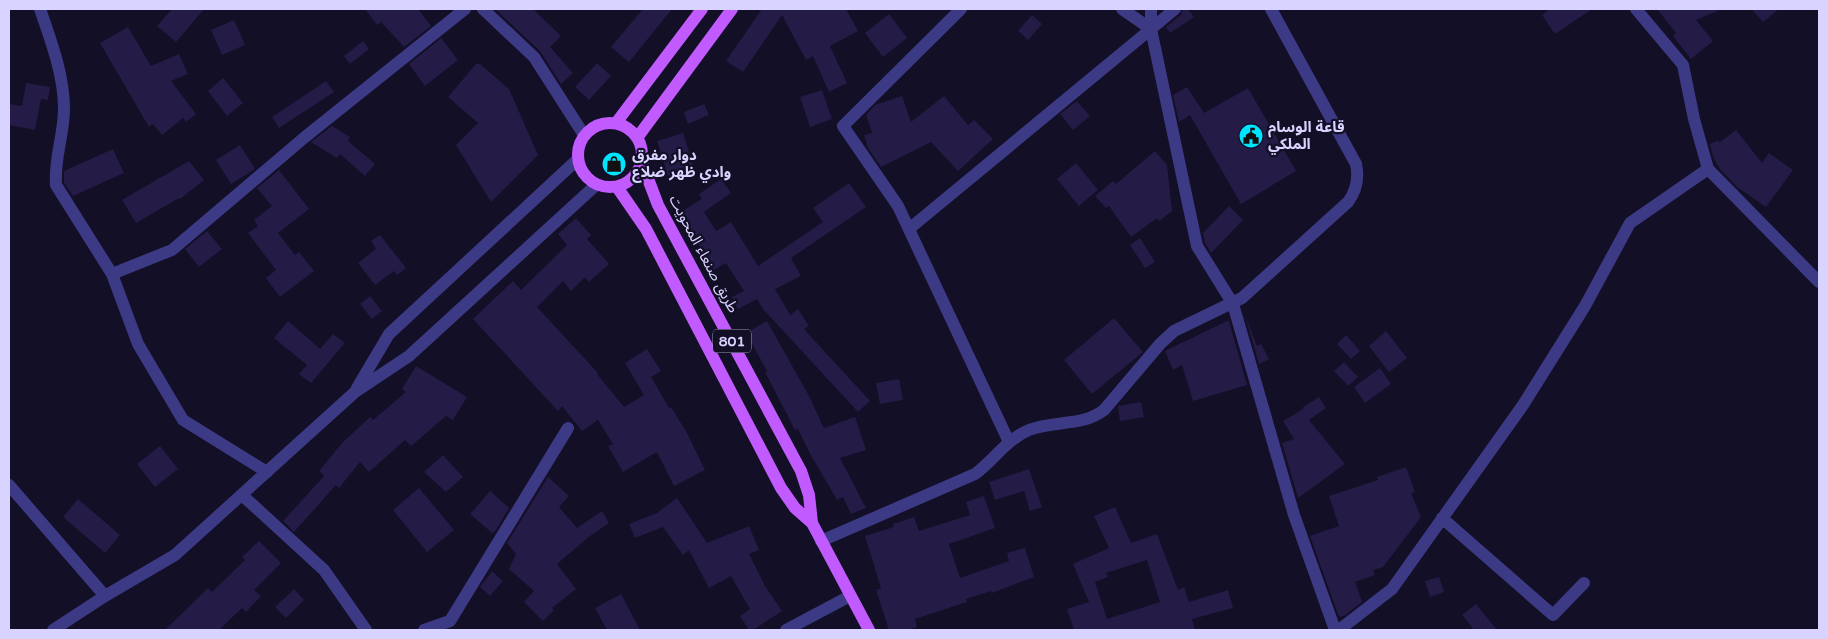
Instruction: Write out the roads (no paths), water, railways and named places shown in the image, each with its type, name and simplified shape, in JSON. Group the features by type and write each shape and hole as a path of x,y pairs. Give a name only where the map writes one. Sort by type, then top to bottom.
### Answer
{"main road":[{"path":"616,123 702,9"},
{"path":"637,138 732,9"},
{"path":"604,123 616,123 628,128 637,138 642,150 642,162 636,174 627,183 617,187 606,188 596,185 587,179 580,169 578,146 584,135 593,127 604,123"},
{"name":"طريق صنعاء المحويت","path":"642,162 650,189 658,205 801,471 809,495 812,523 869,630"},
{"name":"طريق صنعاء المحويت","path":"617,187 646,229 781,488 795,508 812,523"}],"street":[{"path":"40,9 58,61 64,110 55,170 56,185 112,274 138,344 183,420 267,472"},
{"path":"112,274 172,250 305,137 465,9"},
{"path":"483,9 534,57 584,135"},
{"path":"961,9 843,126 898,206 1009,442"},
{"path":"1122,9 1151,29"},
{"path":"1151,9 1151,29 1197,246 1233,304 1294,515 1337,630 1392,589 1523,405 1585,306 1630,224 1708,169"},
{"path":"909,229 1175,9"},
{"path":"821,541 975,474 1009,442 1024,433 1040,427 1083,421 1097,416 1160,344 1174,332 1189,323 1233,304 1343,207 1352,196 1357,182 1358,172 1352,155 1271,9"},
{"path":"1636,9 1683,64 1694,120 1708,169 1819,282"},
{"path":"355,392 390,334 578,159"},
{"path":"53,630 175,555 355,392 409,356 596,185"},
{"path":"424,630 450,621 568,428"},
{"path":"9,485 106,596"},
{"path":"242,495 324,570 366,630"},
{"path":"1442,518 1553,616 1584,583"},
{"path":"786,630 850,596"}],"place":[{"name":"قاعة الوسام الملكي","path":"1251,136"},
{"name":"دوار مفرق وادي ظهر ضلاع","path":"614,164"}]}
